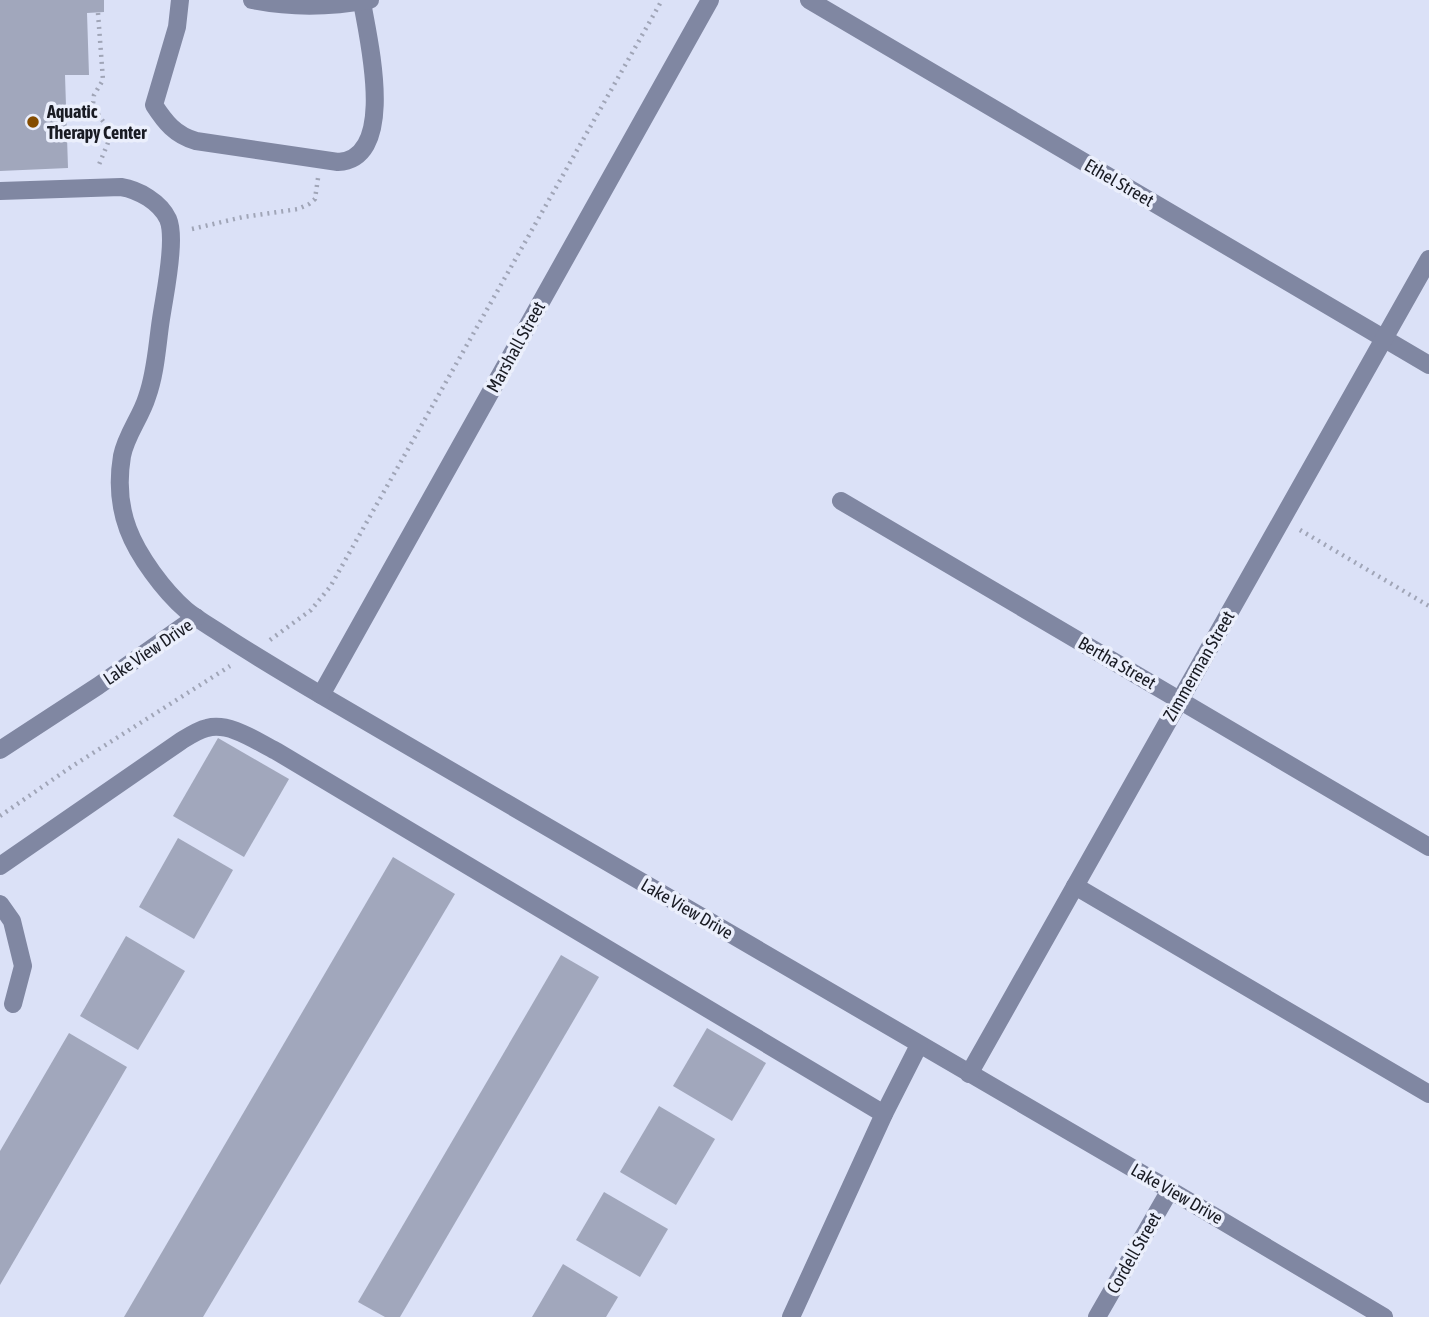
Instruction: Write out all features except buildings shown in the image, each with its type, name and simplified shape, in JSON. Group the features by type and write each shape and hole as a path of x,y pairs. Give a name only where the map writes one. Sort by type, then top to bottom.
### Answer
{"street":[{"path":"180,0 177,27 153,105 180,135 196,141 320,160 338,162 354,158 365,148 371,132 374,109 367,1 294,5 252,0"},
{"name":"Marshall Street","path":"321,695 710,0"},
{"name":"Ethel Street","path":"809,0 1429,365"},
{"path":"0,191 128,188 149,198 165,214 171,231 169,262 152,381 144,406 124,449 120,491 128,529 139,552 174,598 196,617"},
{"name":"Zimmerman Street","path":"969,1074 1429,259"},
{"name":"Bertha Street","path":"841,501 1429,847"},
{"name":"Lake View Drive","path":"1,748 98,686 196,617 321,695 1384,1317"},
{"path":"0,866 181,741 205,728 220,726 276,751 884,1114"},
{"path":"1075,886 1429,1094"},
{"path":"0,904 12,921 23,966 13,1004"},
{"path":"791,1317 884,1114 919,1045"},
{"name":"Cordell Street","path":"1097,1317 1170,1190"}],"path":[{"path":"268,641 311,610 330,587 662,0"},
{"path":"97,187 97,169 113,134 93,104 94,95 103,80 98,13"},
{"path":"171,231 304,207 315,199 320,160"},
{"path":"1282,519 1429,606"},
{"path":"0,816 229,666"}],"place":[{"name":"Aquatic Therapy Center","path":"33,122"}]}
